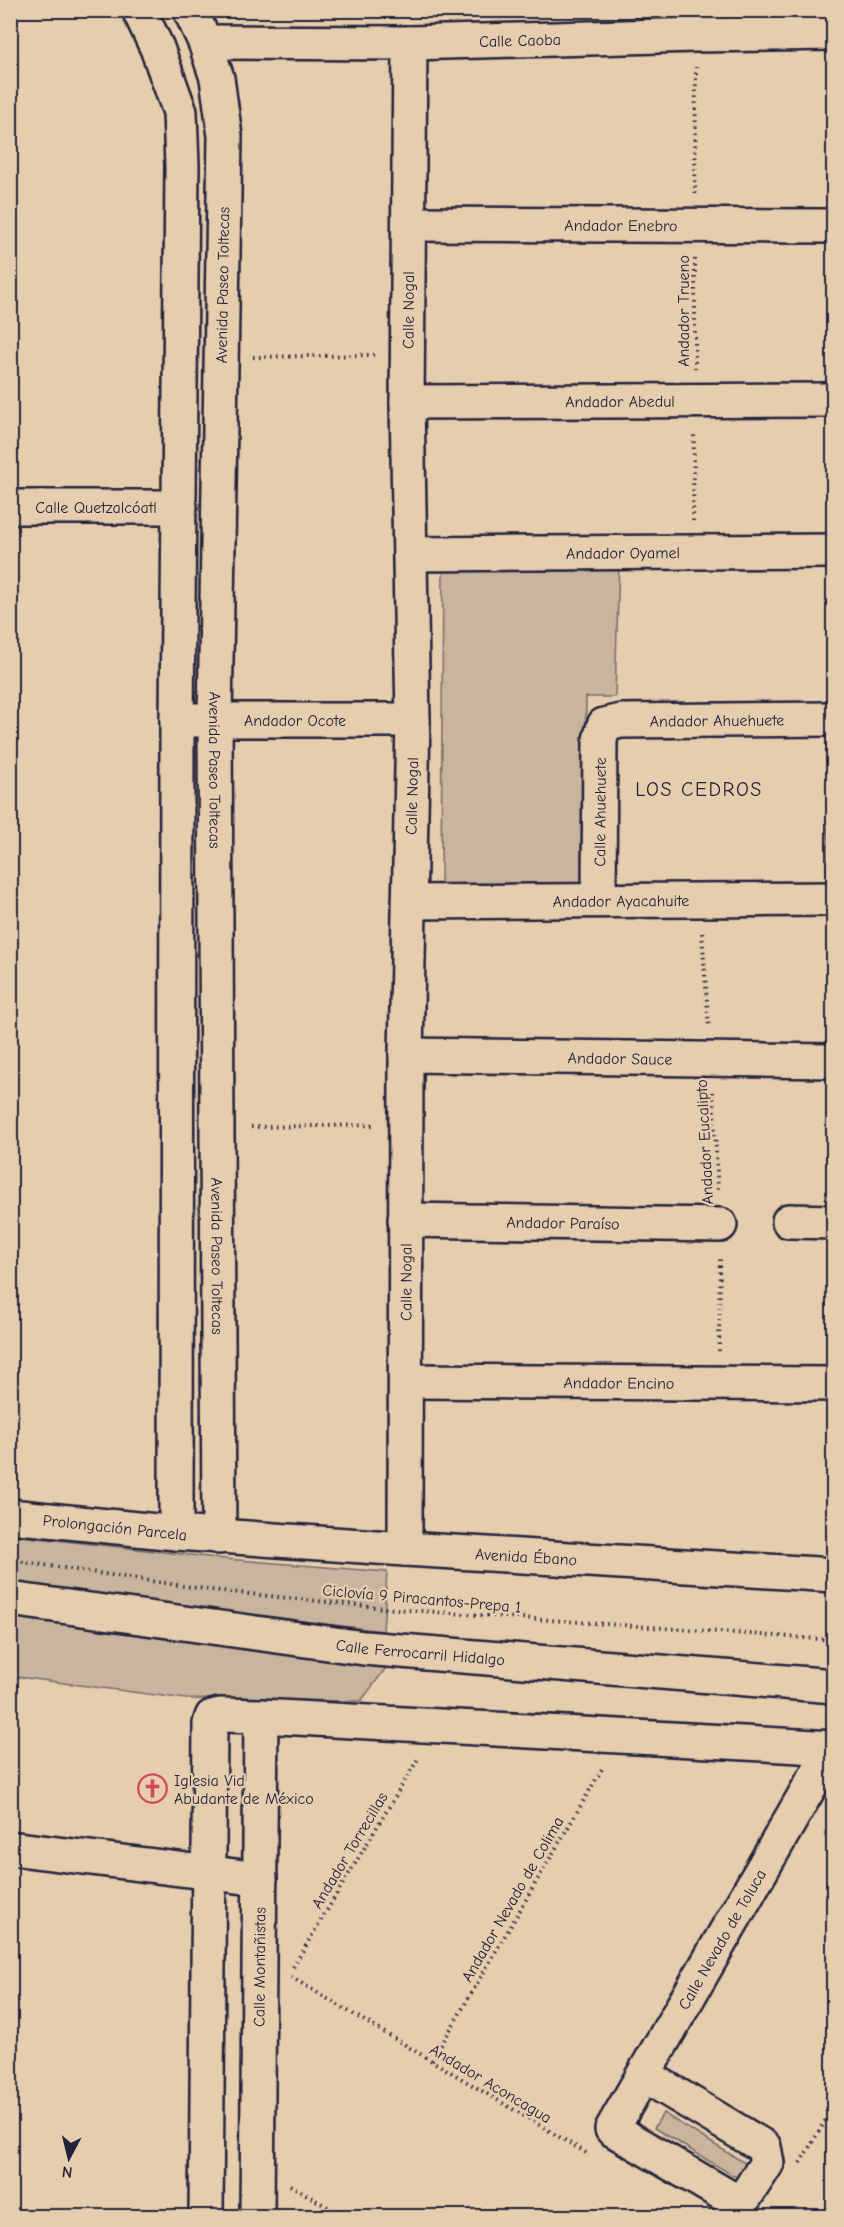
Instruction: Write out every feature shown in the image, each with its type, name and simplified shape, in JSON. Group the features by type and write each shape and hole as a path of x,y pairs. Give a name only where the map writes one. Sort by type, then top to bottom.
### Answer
{"street":[{"path":"139,10 157,48 180,112 182,166 177,720 176,1533"},
{"name":"Avenida Paseo Toltecas","path":"190,10 205,42 217,78 225,136 215,719 219,1537"},
{"name":"Calle Caoba","path":"205,42 410,43 834,33"},
{"name":"Calle Nogal","path":"405,1550 406,1055 413,720 407,402 410,43"},
{"name":"Andador Enebro","path":"409,224 834,226"},
{"name":"Andador Abedul","path":"407,402 834,400"},
{"name":"Calle Quetzalcóatl","path":"10,507 180,507"},
{"name":"Andador Oyamel","path":"411,554 834,551"},
{"name":"Andador Ahuehuete","path":"604,725 621,721 830,719"},
{"name":"Andador Ocote","path":"177,720 413,720"},
{"name":"Calle Ahuehuete","path":"599,899 600,740 604,725"},
{"name":"Andador Ayacahuite","path":"409,902 834,899"},
{"name":"Andador Sauce","path":"406,1055 834,1061"},
{"name":"Andador Paraíso","path":"405,1220 720,1225"},
{"path":"789,1221 834,1222"},
{"name":"Andador Encino","path":"406,1381 834,1384"},
{"name":"Prolongación Parcela","path":"10,1516 219,1537"},
{"name":"Avenida Ébano","path":"219,1537 834,1575"},
{"name":"Calle Ferrocarril Hidalgo","path":"10,1599 364,1648 834,1686"},
{"path":"206,2217 210,1724 212,1717 220,1715 261,1716 833,1748"},
{"name":"Calle Montañistas","path":"257,2217 261,1716"},
{"name":"Calle Nevado de Toluca","path":"644,2075 764,2147 767,2163 745,2197 732,2199 612,2129 833,1748"},
{"path":"10,1848 260,1879"}],"path":[{"name":"Andador Trueno","path":"693,552 696,35"},
{"path":"220,357 408,354"},
{"name":"Andador Eucalipto","path":"699,900 712,1059 720,1225 719,1384"},
{"path":"216,1127 406,1125"},
{"name":"Ciclovía 9 Piracantos-Prepa 1","path":"10,1560 210,1590 394,1609 834,1640"},
{"name":"Andador Torrecillas","path":"288,1975 424,1748"},
{"name":"Andador Nevado de Colima","path":"432,2061 606,1761"},
{"name":"Andador Aconcagua","path":"288,1975 592,2157"},
{"path":"286,2182 343,2217"}],"shaded area":[{"path":"831,561 833,561 834,880 827,880"},
{"path":"443,563 619,563 615,697 586,697 585,887 441,885"},
{"path":"10,1535 226,1559 387,1572 383,1631 96,1596 11,1582"},
{"path":"10,1615 115,1632 386,1668 361,1701 186,1699 11,1676"},
{"path":"663,2113 748,2165 739,2179 654,2128"}],"place":[{"name":"Iglesia Vid Abudante de México","path":"153,1789"}],"district":[{"name":"LOS CEDROS","path":"699,789"}]}
